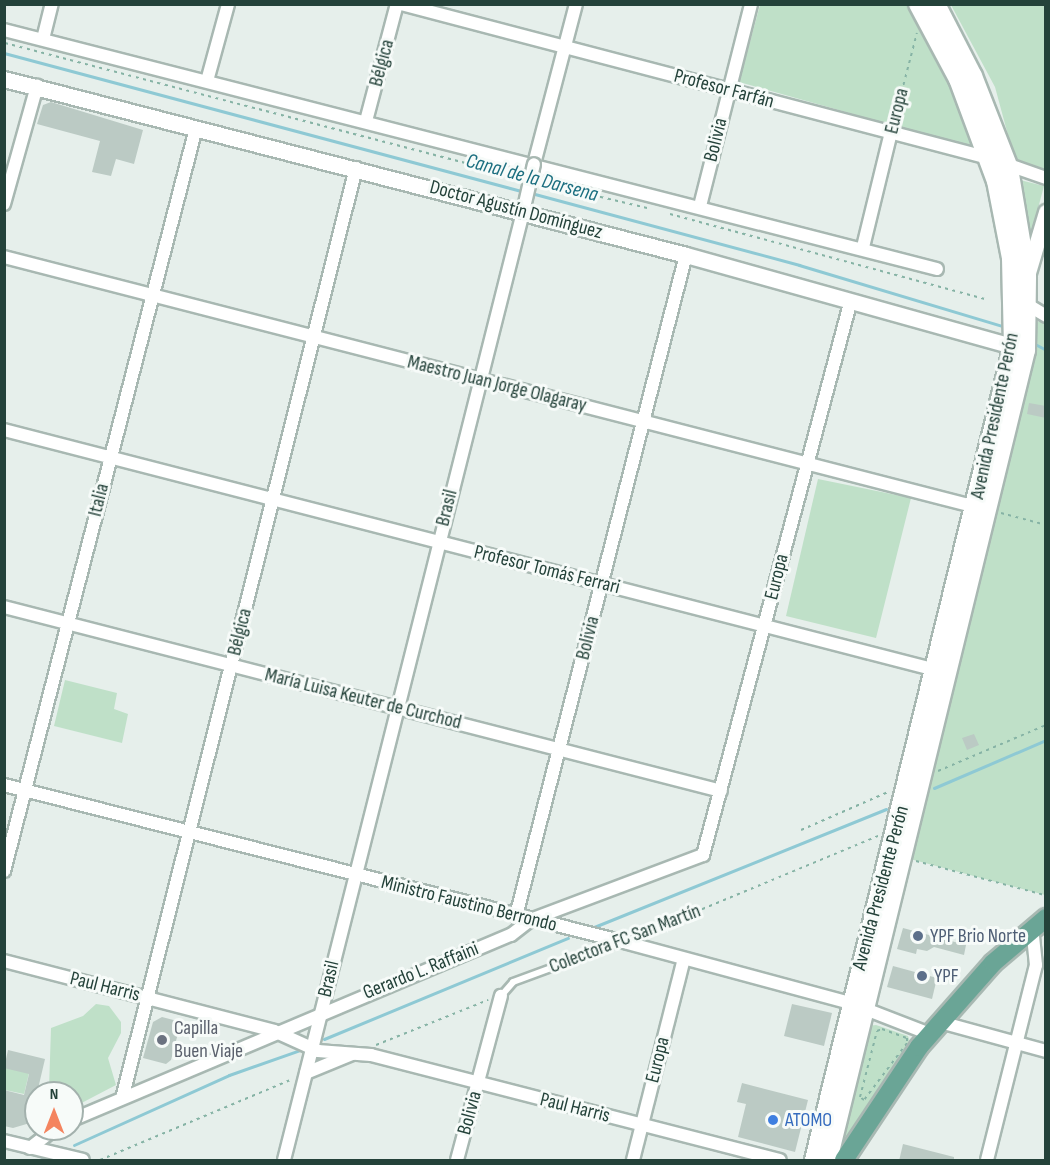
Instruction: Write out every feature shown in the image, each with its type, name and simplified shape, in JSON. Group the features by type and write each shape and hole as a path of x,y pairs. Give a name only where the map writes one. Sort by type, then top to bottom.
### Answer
{"main road":[{"name":"Avenida Presidente Perón","path":"814,1161 850,1004 897,856 944,671 1019,348 1021,301 1006,225 989,158 958,79 926,7"},
{"path":"926,7 973,76 1009,168 1027,276 1021,301"},
{"name":"Avenida Presidente Perón","path":"828,1161 868,1009 897,856 897,828 944,671"},
{"path":"844,1161 935,1028 993,963 1039,923"}],"street":[{"path":"43,39 52,4"},
{"path":"207,81 228,4"},
{"name":"Profesor Farfán","path":"399,4 989,158 1009,168 1046,178"},
{"name":"Bélgica","path":"366,121 399,4"},
{"name":"Brasil","path":"305,1078 478,379 576,4"},
{"name":"Bolivia","path":"699,206 751,4"},
{"path":"4,30 863,247 937,269"},
{"name":"Doctor Agustín Domínguez","path":"4,79 687,255 1019,348"},
{"path":"4,204 37,86"},
{"name":"Italia","path":"4,871 196,129"},
{"name":"Europa","path":"863,247 891,132"},
{"name":"Bélgica","path":"123,1095 356,168"},
{"path":"1027,276 1046,212"},
{"name":"Bolivia","path":"516,916 687,255"},
{"name":"Maestro Juan Jorge Olagaray","path":"4,257 983,509"},
{"name":"Europa","path":"703,855 851,300"},
{"path":"1021,301 1046,316"},
{"name":"Profesor Tomás Ferrari","path":"4,430 944,671"},
{"name":"María Luisa Keuter de Curchod","path":"4,607 721,791"},
{"name":"Ministro Faustino Berrondo","path":"4,785 624,942 935,1028 1018,1043 1046,1051"},
{"name":"Gerardo L. Raffaini","path":"84,1114 123,1095 274,1031 511,935 530,920 703,855"},
{"path":"987,1161 1036,966 1039,923"},
{"name":"Europa","path":"633,1161 684,959"},
{"name":"Paul Harris","path":"4,961 274,1031 313,1047 371,1055 780,1161"},
{"name":"Bolivia","path":"457,1161 501,996"},
{"path":"284,1161 305,1078 357,1052"},
{"path":"4,1141 83,1161"},
{"path":"30,1148 39,1141"}],"lane":[{"name":"Colectora FC San Martín","path":"501,996 513,982 624,942"}],"path":[{"name":"Europa","path":"891,132 926,7"},
{"path":"4,43 523,178"},
{"path":"534,181 657,210"},
{"path":"668,213 986,299"},
{"path":"983,509 1046,525"},
{"name":"Colectora FC San Martín","path":"624,942 897,828"},
{"path":"897,856 1045,895"},
{"path":"357,1052 501,996"},
{"path":"882,1029 907,1038 907,1043 864,1100 860,1096 868,1064 877,1031 882,1029"},
{"path":"100,1161 305,1078"}],"green space":[{"path":"760,5 909,5 933,43 974,148 739,82"},
{"path":"951,5 1045,5 1045,170 1015,161 995,87"},
{"path":"1020,180 1044,186 1030,238"},
{"path":"1035,321 1046,323 1045,895 910,859 1029,382"},
{"path":"818,479 911,498 876,638 786,616"},
{"path":"65,680 117,693 114,709 128,714 122,743 54,726"},
{"path":"96,1004 109,1006 121,1022 121,1033 108,1058 116,1085 84,1102 84,1081 49,1081 51,1028 83,1016"},
{"path":"876,1025 908,1036 910,1042 842,1144 868,1026"},
{"path":"6,1068 30,1069 27,1081 24,1081 24,1094 5,1090"}],"building":[{"path":"51,102 143,130 134,164 116,159 111,176 92,172 100,141 37,124 43,105"},
{"path":"1029,403 1046,406 1046,418 1027,414"},
{"path":"974,734 979,745 967,750 962,738"},
{"name":"YPF Brio Norte","path":"903,928 966,945 964,955 934,947 927,951 917,949 916,954 897,949"},
{"path":"893,966 937,978 932,999 887,987"},
{"path":"792,1004 832,1013 824,1046 784,1036"},
{"name":"Capilla Buen Viaje","path":"162,1017 181,1022 171,1060 166,1064 143,1058 153,1022"},
{"path":"8,1050 45,1059 40,1081 27,1081 29,1074 4,1068"},
{"name":"ATOMO","path":"742,1083 808,1100 795,1152 738,1137 746,1104 737,1102"},
{"path":"4,1090 24,1095 24,1125 13,1128 4,1126"},
{"path":"903,1144 954,1157 954,1161 899,1161"}],"waterway":[{"name":"Canal de la Darsena","path":"4,53 525,192"},
{"name":"Canal de la Darsena","path":"531,193 799,265 1006,327"},
{"name":"Canal de la Darsena","path":"1033,343 1046,350"},
{"path":"934,788 1046,740"},
{"path":"594,927 886,809"},
{"path":"324,1039 568,938"},
{"path":"74,1145 229,1075 300,1050"},
{"path":"40,1160 47,1157"}],"place":[{"name":"YPF Brio Norte","path":"918,936"},
{"name":"YPF","path":"922,976"},
{"name":"Capilla Buen Viaje","path":"162,1040"},
{"name":"ATOMO","path":"773,1120"}]}
